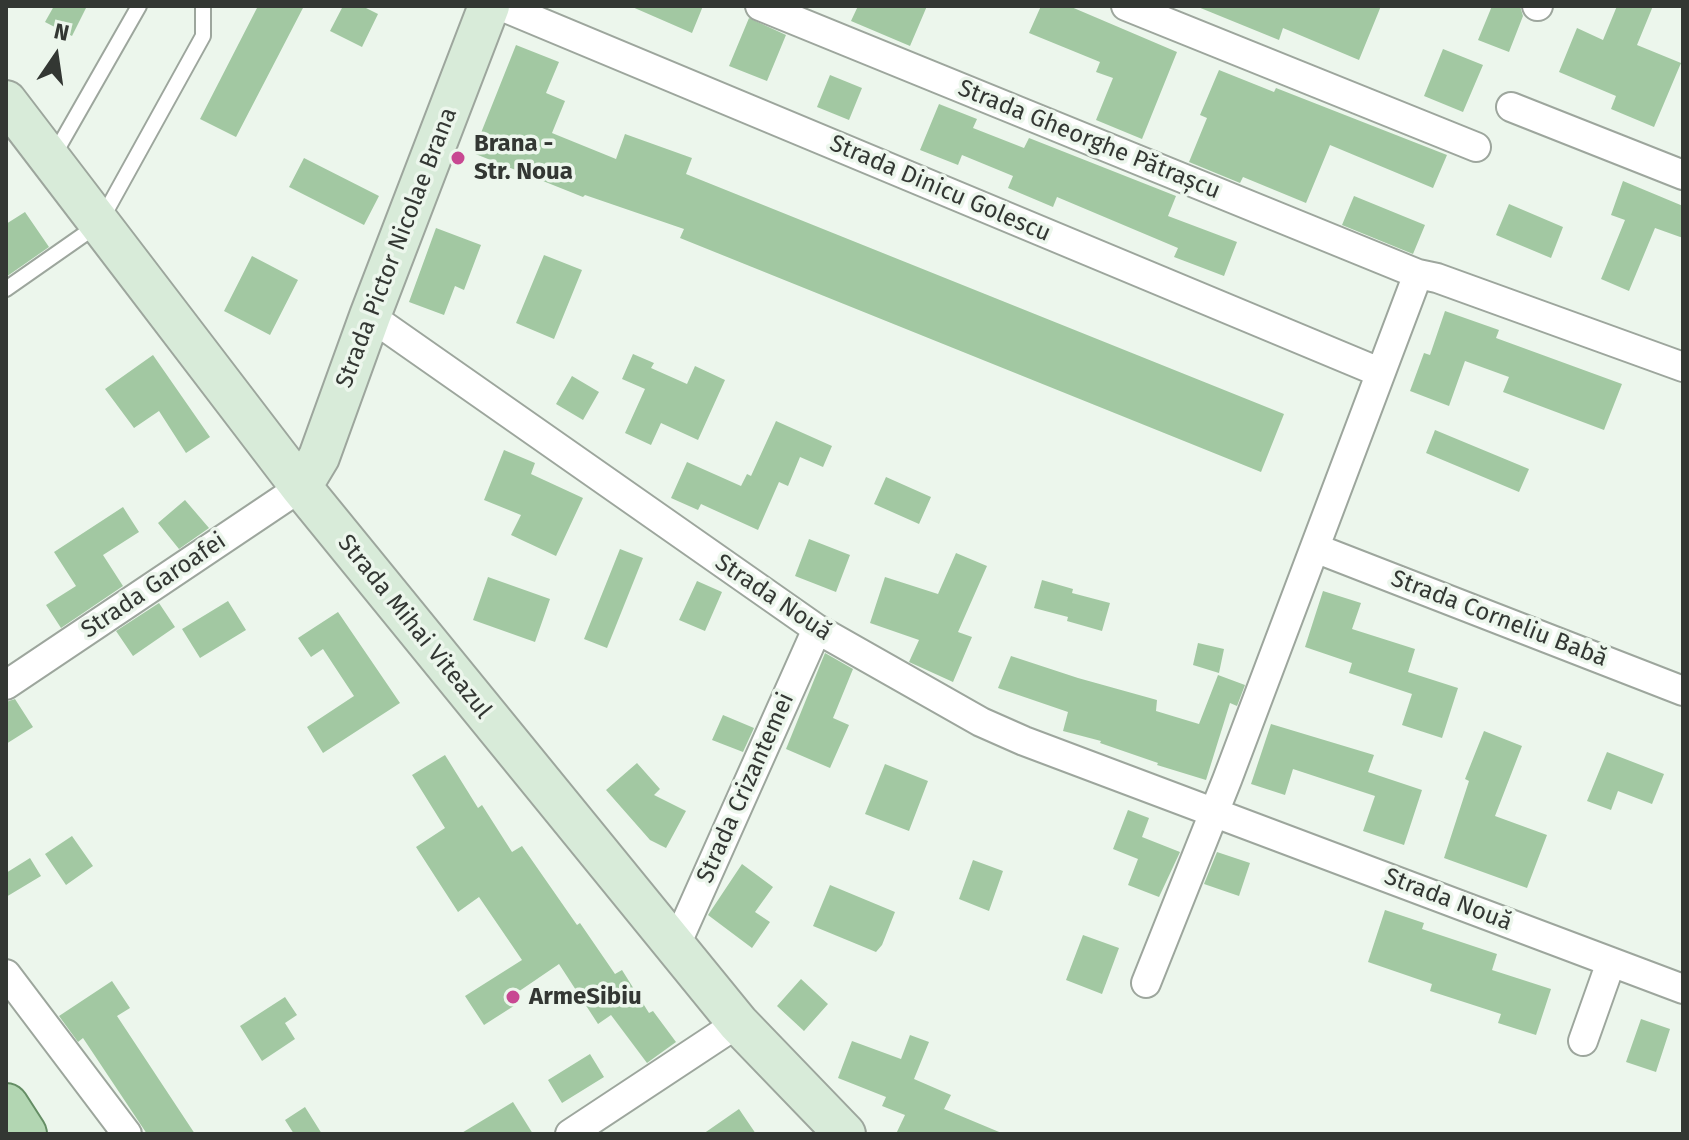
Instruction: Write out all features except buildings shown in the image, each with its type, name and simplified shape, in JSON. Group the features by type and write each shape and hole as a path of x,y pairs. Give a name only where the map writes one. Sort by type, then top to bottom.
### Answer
{"main road":[{"name":"Strada Pictor Nicolae Brana","path":"301,487 319,457 489,6"},
{"name":"Strada Mihai Viteazul","path":"9,110 51,160 301,487 675,947 738,1023 845,1134"},
{"path":"6,1106 24,1134"}],"street":[{"name":"Strada Dinicu Golescu","path":"501,6 1379,372"},
{"name":"Strada Gheorghe Pătrașcu","path":"760,6 1418,274 1437,278 1683,367"},
{"path":"1126,6 1476,147"},
{"path":"1511,107 1683,175"},
{"path":"1146,983 1418,274"},
{"name":"Strada Nouă","path":"370,316 817,629 981,722 1024,741 1683,989"},
{"name":"Strada Garoafei","path":"6,685 301,487"},
{"name":"Strada Corneliu Babă","path":"1315,548 1683,691"},
{"name":"Strada Crizantemei","path":"675,947 817,629"},
{"path":"1583,1041 1611,962"},
{"path":"6,974 127,1134"},
{"path":"570,1134 738,1023"}],"lane":[{"path":"51,160 139,6"},
{"path":"6,289 99,224 203,36 203,6"}],"place":[{"name":"Brana - Str. Noua","path":"458,158"},
{"name":"ArmeSibiu","path":"513,997"}]}
